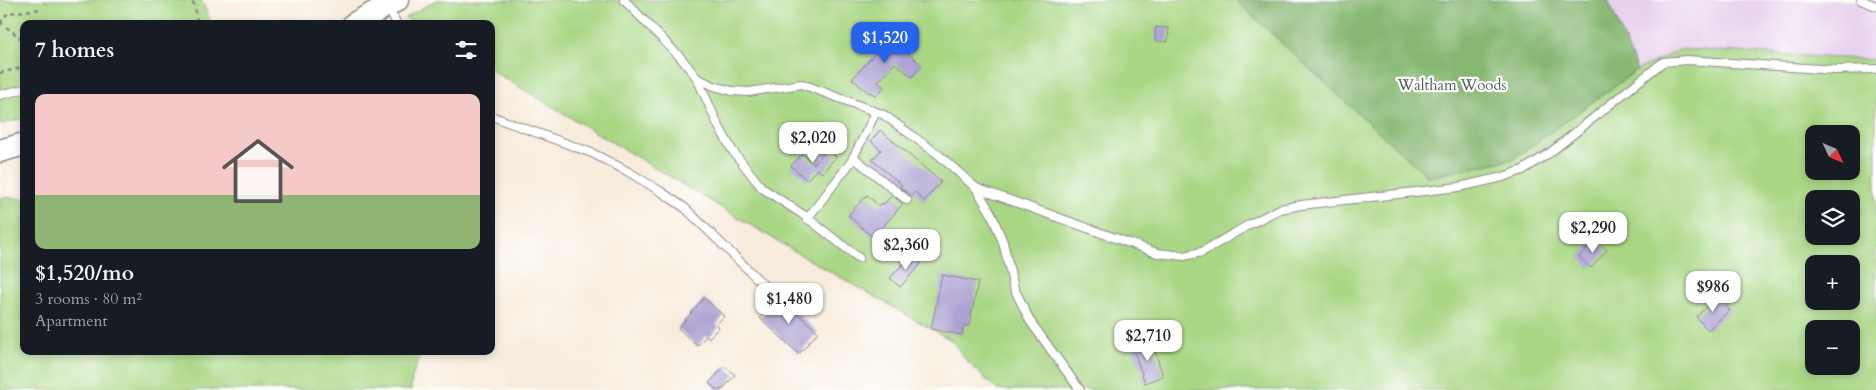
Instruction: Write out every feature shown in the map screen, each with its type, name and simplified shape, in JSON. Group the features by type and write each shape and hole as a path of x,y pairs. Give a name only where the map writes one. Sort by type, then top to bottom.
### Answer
{"main road":[{"path":"362,20 389,7"},
{"path":"0,151 20,145"}],"lane":[{"path":"624,0 681,58 697,78 718,125 732,150 762,188 807,218 859,258"},
{"path":"1861,0 1876,6"},
{"path":"976,188 1157,252 1184,256 1202,252 1280,209 1459,187 1503,177 1523,170 1551,152 1663,62 1687,60 1836,70 1876,69"},
{"path":"697,78 714,86 732,91 748,92 802,84 884,115 914,135 976,188 990,213 1002,242 1014,288 1026,313 1080,390"},
{"path":"0,96 20,90"},
{"path":"807,218 853,157 876,112"},
{"path":"495,117 592,153 660,191 685,208 774,294"},
{"path":"853,157 906,200"}],"path":[{"path":"192,0 197,20"},
{"path":"20,38 0,23 8,13 42,9"},
{"path":"0,73 20,68"}],"shaded area":[{"path":"1608,0 1876,0 1876,60 1682,49 1637,70"}],"green space":[{"path":"0,0 201,0 210,20 20,20 20,119 0,124"},
{"path":"436,0 1235,0 1428,177 1513,159 1637,70 1682,49 1876,60 1876,390 997,390 967,361 951,340 801,255 495,72 495,20 408,20 405,18"},
{"name":"Waltham Woods","path":"1235,0 1608,0 1637,70 1513,159 1428,177"},
{"path":"0,198 20,199 20,355 420,355 412,377 411,390 0,390"}],"building":[{"path":"1156,27 1169,28 1168,42 1155,41"},
{"path":"883,32 922,65 912,77 895,63 878,82 884,87 876,96 869,93 852,79 878,50 872,45"},
{"path":"880,130 941,182 924,201 915,192 911,196 900,187 902,185 872,160 881,150 871,141"},
{"path":"827,149 836,157 822,173 817,169 807,180 791,166 802,154 814,164"},
{"path":"867,195 879,206 882,203 884,204 892,195 903,204 880,230 878,228 871,236 848,215"},
{"path":"1595,239 1607,250 1591,268 1579,257"},
{"path":"912,254 921,264 900,287 890,278"},
{"path":"942,275 978,282 969,326 964,325 962,335 931,329"},
{"path":"1719,296 1730,310 1708,330 1696,317"},
{"path":"779,297 818,332 799,354 760,318"},
{"path":"704,298 724,316 716,325 719,327 709,338 706,336 697,346 678,328"},
{"path":"1152,342 1163,376 1145,383 1133,348"},
{"path":"725,366 735,375 722,390 717,390 709,383"}]}
